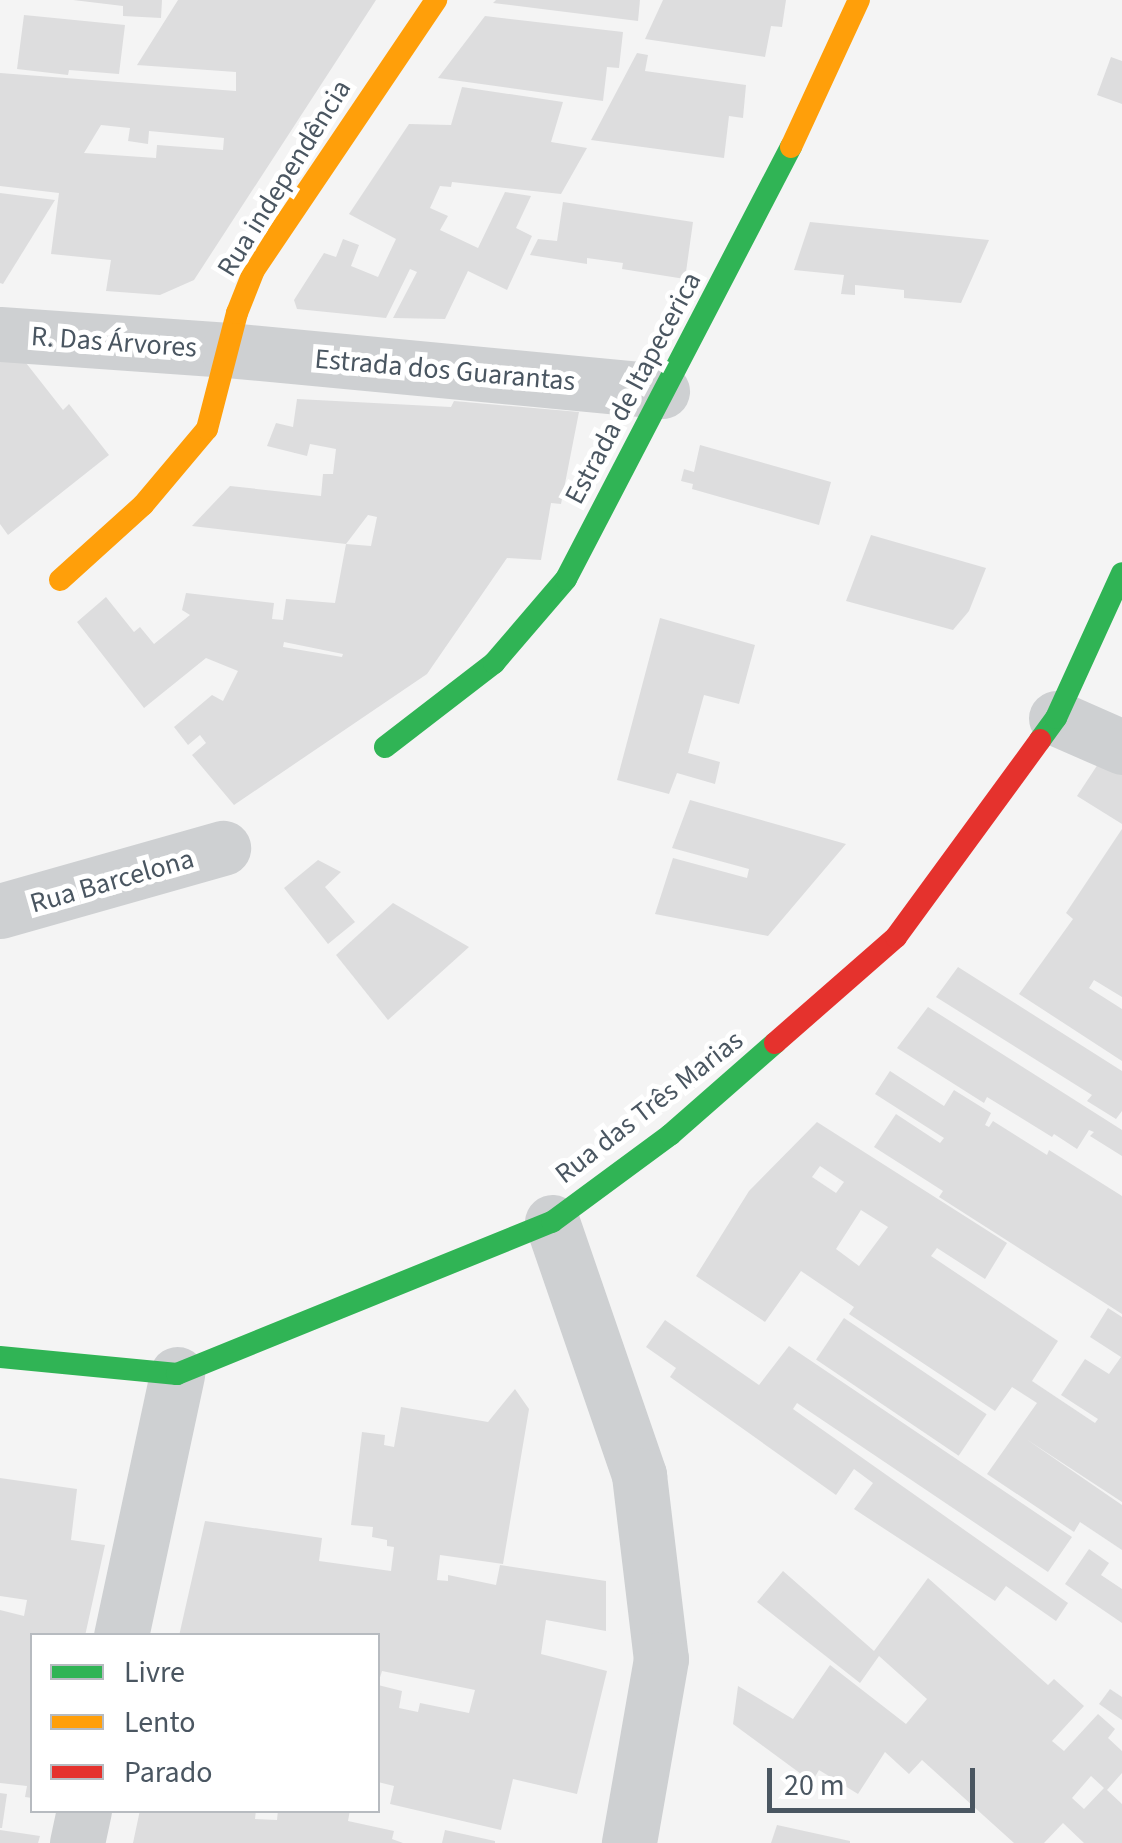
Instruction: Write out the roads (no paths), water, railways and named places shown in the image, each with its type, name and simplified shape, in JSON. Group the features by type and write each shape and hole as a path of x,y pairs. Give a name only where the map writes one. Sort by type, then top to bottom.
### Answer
{"street":[{"name":"Rua independência","path":"60,580 143,505 207,429 254,270 436,0"},
{"name":"Estrada de Itapecerica","path":"384,747 494,663 566,578 769,196 859,0"},
{"name":"R. Das Árvores","path":"0,334 228,350"},
{"name":"Estrada dos Guarantas","path":"228,350 662,391"},
{"name":"Rua das Três Marias","path":"0,1357 177,1374 552,1222 670,1135 896,937 1056,718 1122,574"},
{"path":"1056,718 1122,747"},
{"name":"Rua Barcelona","path":"0,911 223,848"},
{"path":"552,1222 639,1475 662,1659 630,1843"},
{"path":"122,1633 177,1374"},
{"path":"77,1843 83,1813"}]}
